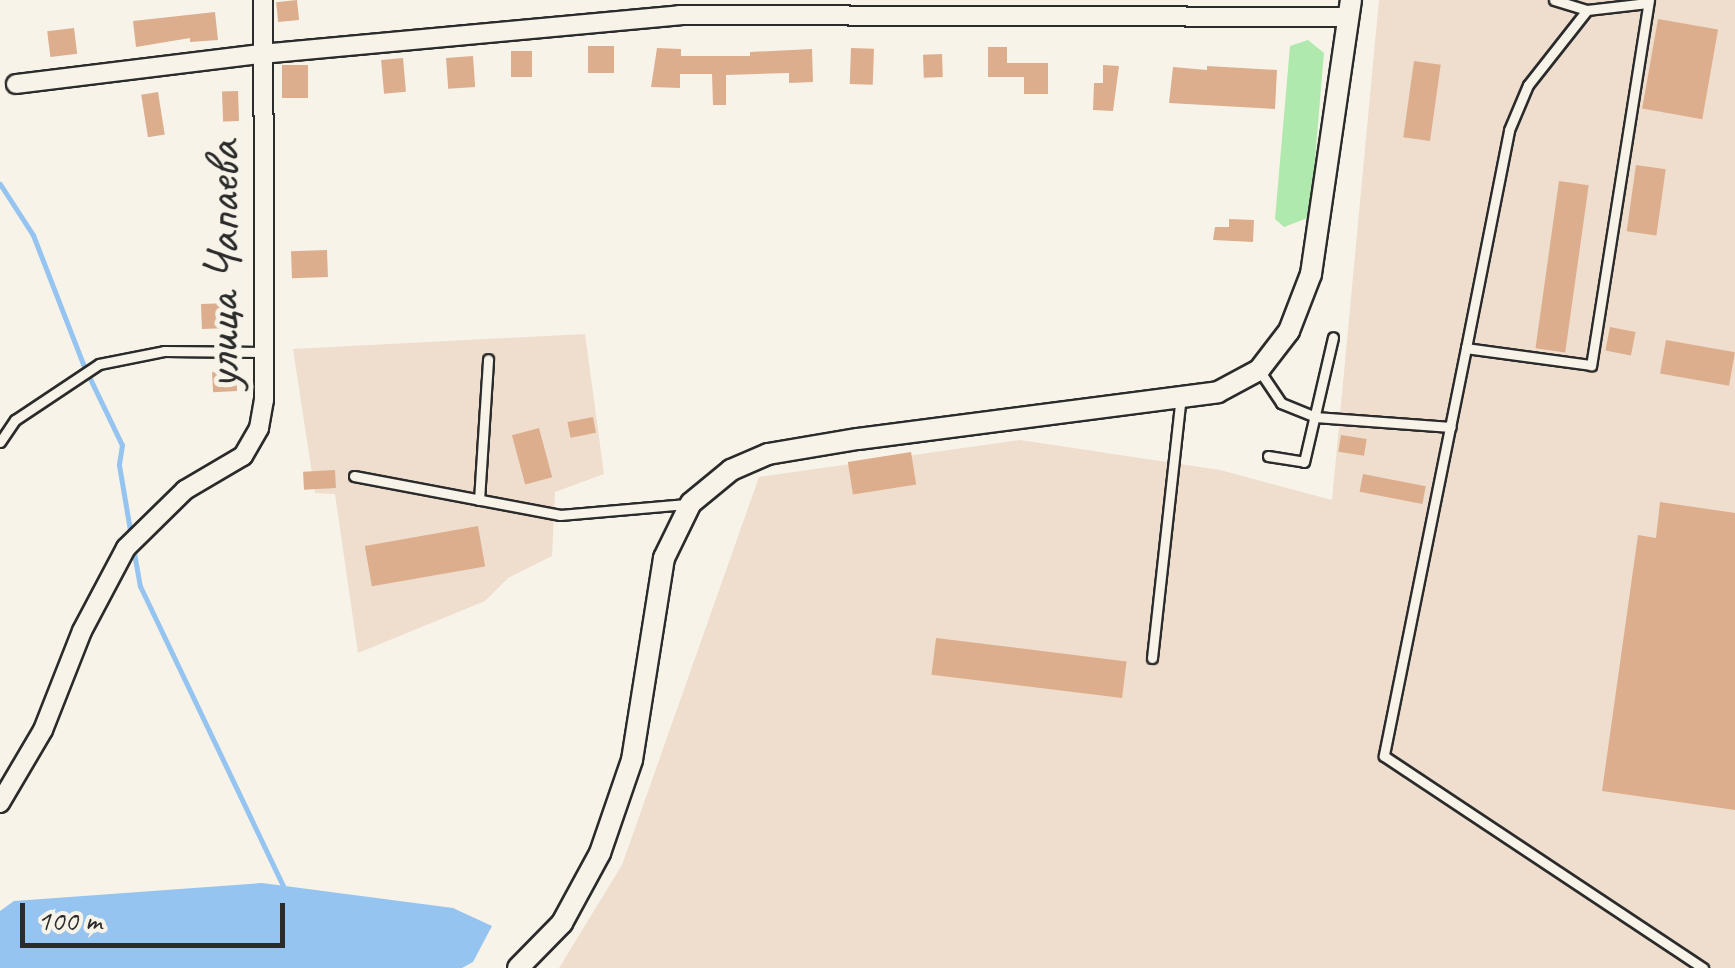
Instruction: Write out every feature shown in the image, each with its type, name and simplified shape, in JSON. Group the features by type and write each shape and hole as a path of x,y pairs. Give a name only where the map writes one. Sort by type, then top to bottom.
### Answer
{"street":[{"name":"улица Чапаева","path":"0,802 43,730 82,631 126,548 185,490 243,456 259,428 264,400 263,0"},
{"path":"16,84 262,54 679,15 1350,9 1311,274 1289,331 1259,370 1218,392 768,454 731,470 691,504 664,558 632,760 600,853 562,923 518,968"}],"lane":[{"path":"1466,348 1591,365 1649,2 1587,10 1554,0"},
{"path":"1587,10 1528,85 1509,130 1384,756 1704,968"},
{"path":"1268,456 1304,462 1332,338"},
{"path":"0,442 15,420 99,364 164,351 263,352"},
{"path":"479,500 488,359"},
{"path":"1259,370 1281,403 1315,418 1450,427"},
{"path":"1152,658 1181,397"},
{"path":"354,476 560,515 691,504"}],"shaded area":[{"path":"1379,0 1735,0 1735,968 559,968 622,865 759,477 1020,440 1220,470 1332,500"},
{"path":"585,334 604,474 555,492 552,556 508,578 485,601 358,653 335,494 315,493 293,349"}],"green space":[{"path":"1308,40 1324,53 1310,217 1284,227 1275,219 1290,46"}],"water":[{"path":"262,883 453,908 492,926 473,962 462,968 0,968 0,911 14,901"}],"building":[{"path":"297,0 299,20 278,22 276,2"},
{"path":"215,12 218,40 190,42 190,38 136,47 133,21"},
{"path":"1658,19 1718,30 1702,119 1642,109"},
{"path":"74,28 77,54 50,57 47,31"},
{"path":"588,46 614,46 614,73 588,73"},
{"path":"988,47 1007,47 1007,63 1048,63 1048,94 1024,94 1024,77 988,77"},
{"path":"657,48 681,49 681,56 750,56 750,52 812,49 813,82 789,83 789,73 726,75 726,105 713,105 712,74 680,74 680,88 651,87"},
{"path":"851,48 874,49 873,85 850,84"},
{"path":"511,51 532,51 532,77 511,77"},
{"path":"942,54 943,77 924,78 923,55"},
{"path":"473,56 475,87 448,89 446,58"},
{"path":"403,58 406,92 384,94 381,60"},
{"path":"1414,61 1441,65 1430,141 1403,137"},
{"path":"282,65 308,65 308,98 282,98"},
{"path":"1103,65 1119,66 1113,111 1093,110 1094,83 1103,83"},
{"path":"1207,66 1277,70 1275,109 1169,103 1173,67 1207,70"},
{"path":"238,91 239,121 223,122 222,92"},
{"path":"158,92 165,134 148,137 141,95"},
{"path":"1636,165 1666,169 1656,236 1627,231"},
{"path":"1559,181 1589,185 1565,353 1535,348"},
{"path":"1229,219 1254,220 1253,242 1213,240 1215,227 1229,227"},
{"path":"327,250 328,277 292,278 291,251"},
{"path":"228,303 229,328 202,329 201,304"},
{"path":"1610,327 1636,332 1631,356 1605,351"},
{"path":"1666,340 1735,352 1729,386 1660,373"},
{"path":"236,371 237,391 213,392 212,372"},
{"path":"593,417 596,433 571,438 567,422"},
{"path":"539,428 552,477 525,485 512,435"},
{"path":"1341,435 1367,439 1364,456 1338,452"},
{"path":"911,452 916,485 853,495 848,462"},
{"path":"335,470 336,488 304,490 303,472"},
{"path":"1363,474 1426,486 1422,504 1360,492"},
{"path":"1660,502 1735,513 1735,810 1602,791 1638,535 1656,538"},
{"path":"478,526 485,566 372,586 365,546"},
{"path":"936,638 1127,661 1122,698 931,675"}],"waterway":[{"path":"0,184 33,235 83,364 122,445 119,465 131,536"},
{"path":"133,547 140,586 283,886"}]}
